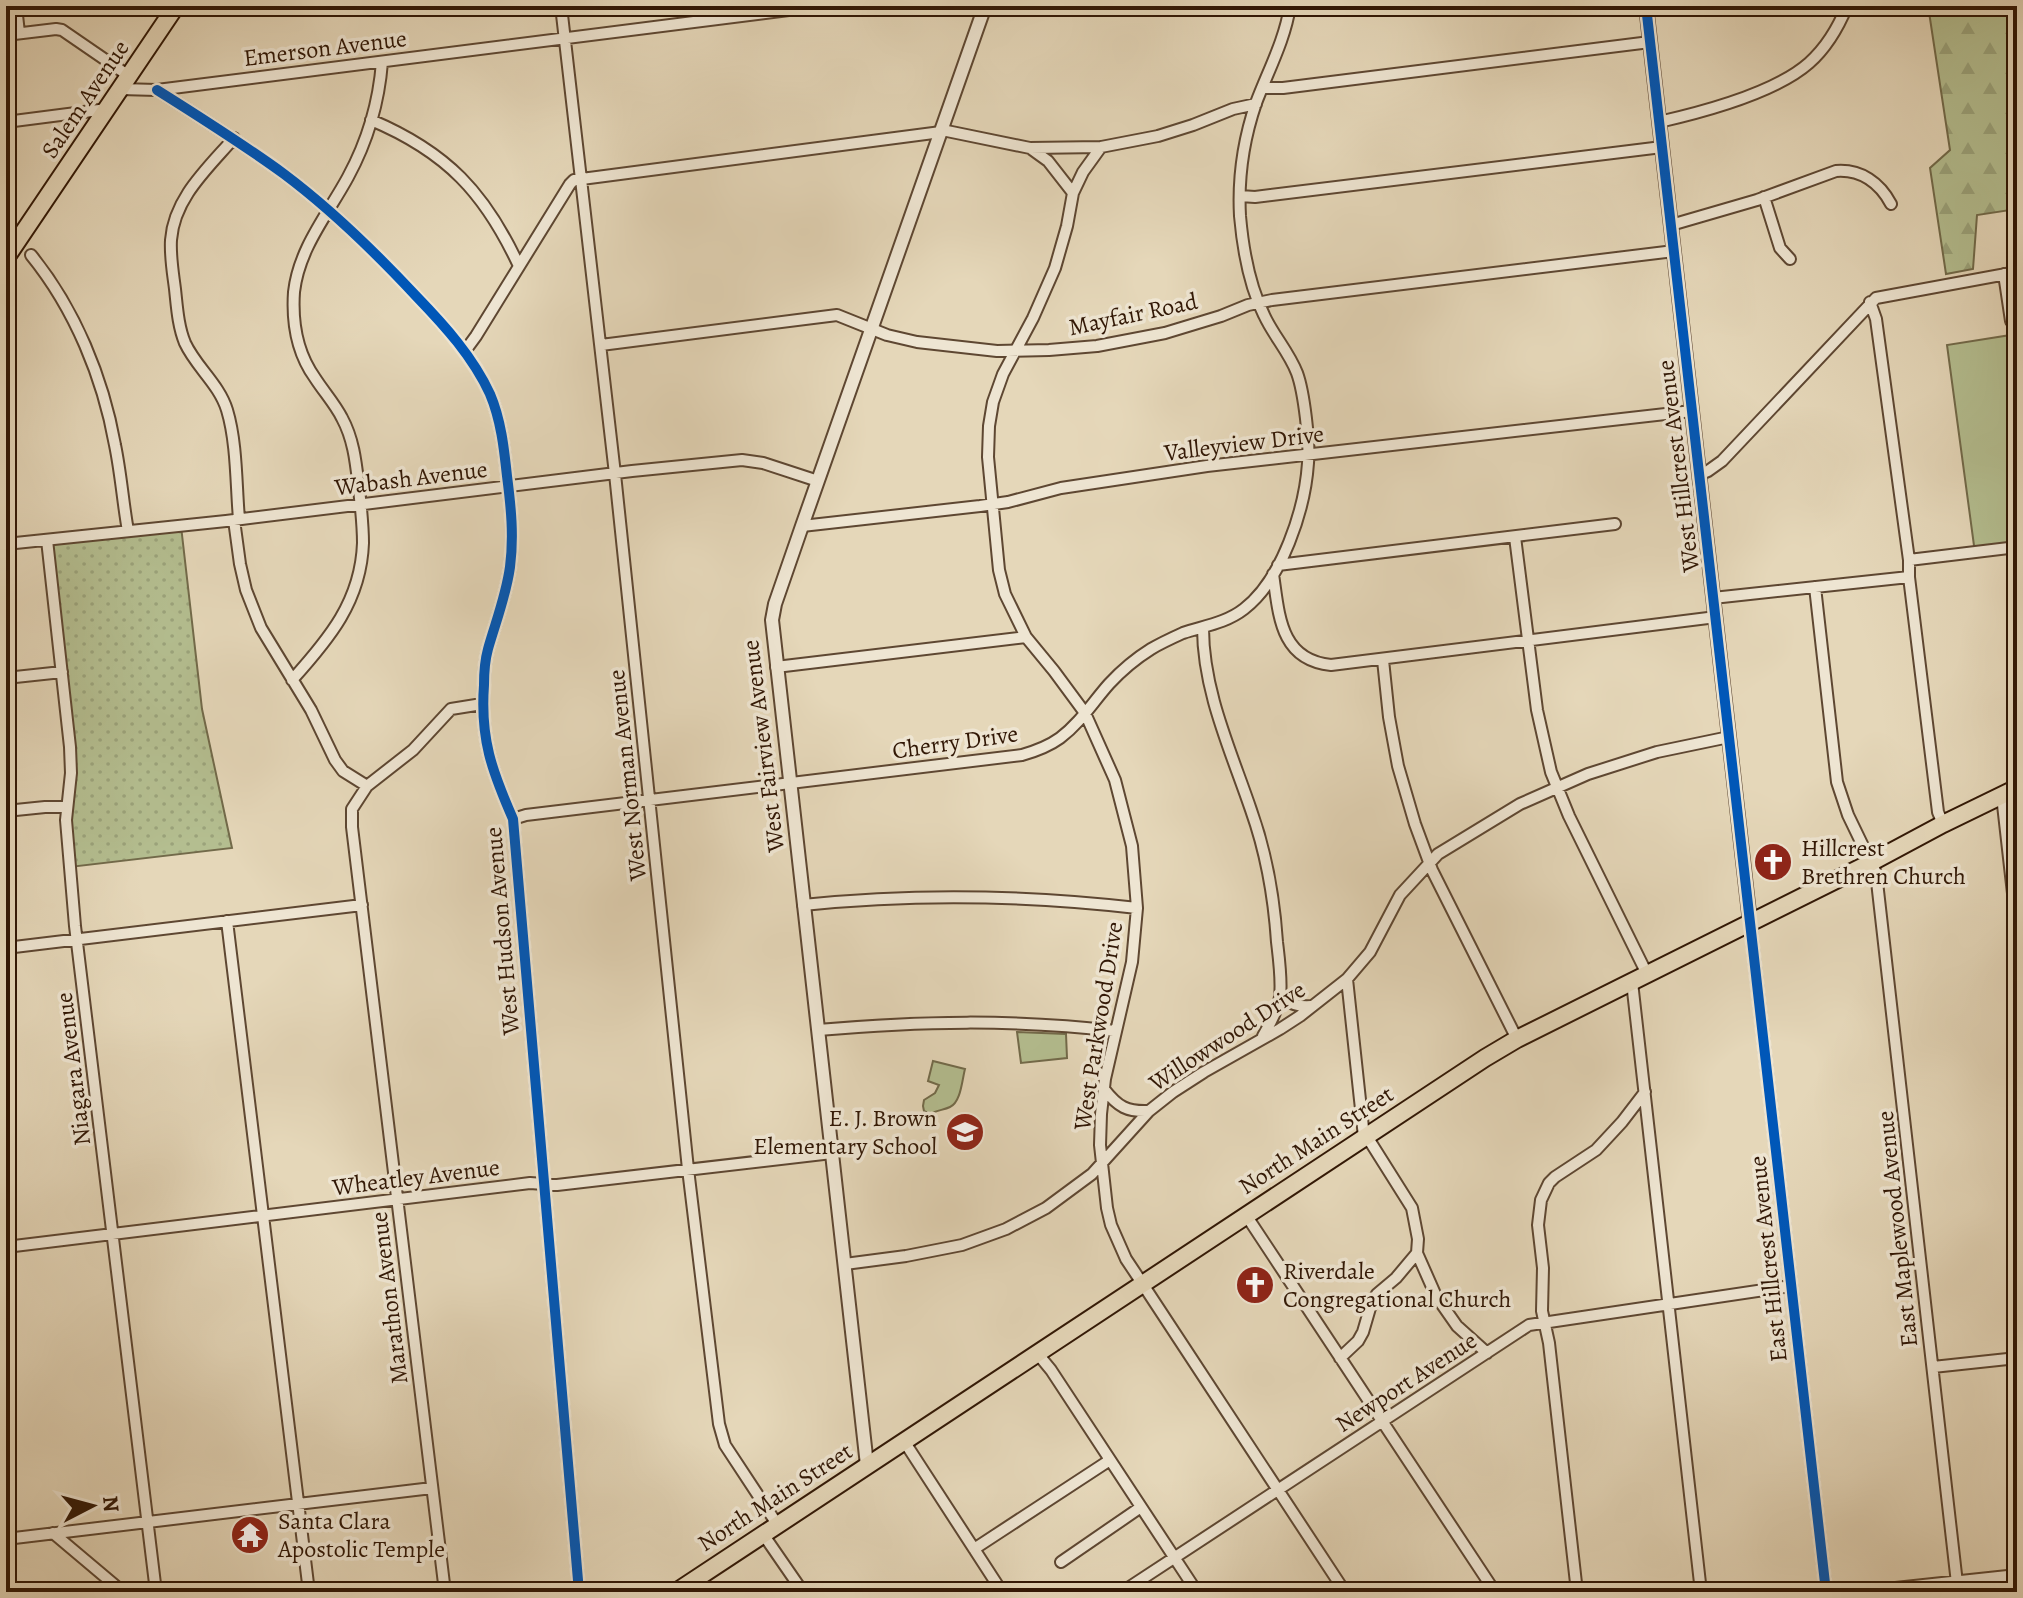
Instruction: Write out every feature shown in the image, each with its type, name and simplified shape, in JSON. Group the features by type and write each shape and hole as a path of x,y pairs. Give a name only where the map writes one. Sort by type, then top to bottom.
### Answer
{"main road":[{"name":"Salem Avenue","path":"6,258 176,6"},
{"name":"North Main Street","path":"676,1592 1365,1136 1517,1039 2010,792"}],"street":[{"path":"16,6 19,33"},
{"name":"West Norman Avenue","path":"561,6 601,345 688,1169 720,1433 803,1592"},
{"name":"Emerson Avenue","path":"125,83 157,90 820,6"},
{"name":"West Fairview Avenue","path":"867,1465 776,667 773,612 985,6"},
{"name":"Cherry Drive","path":"513,819 1022,755 1062,736 1135,660 1163,642 1214,625 1241,612 1261,593 1295,525 1308,454 1298,375 1264,317 1247,264 1240,196 1247,137 1256,104 1279,48 1290,6"},
{"name":"West Hillcrest Avenue","path":"1646,6 1750,922"},
{"path":"1659,122 1740,98 1801,69 1827,44 1847,6"},
{"path":"6,35 62,30 125,83"},
{"path":"1262,88 1283,88 1650,42"},
{"path":"292,680 327,641 348,605 356,584 362,551 356,459 342,417 307,365 300,348 294,321 295,289 300,265 311,239 354,166 371,120 382,62"},
{"name":"West Hudson Avenue","path":"157,90 286,175 366,244 465,351 497,413 512,520 506,593 487,650 482,704 484,735 493,774 513,819 579,1592"},
{"path":"465,351 574,180 941,131 1030,148 1101,147 1158,136 1256,104"},
{"path":"6,122 107,109"},
{"path":"371,120 417,142 452,169 499,225 519,266"},
{"path":"234,138 191,187 183,201 173,226 171,257 183,336 191,354 217,387 232,432 240,564 253,609 311,710 335,760 343,771 367,786 413,750 451,709 482,704"},
{"name":"West Parkwood Drive","path":"1101,147 1073,193 1055,268 1003,374 993,402 988,457 999,576 1008,603 1026,637 1085,713 1121,800 1132,846 1137,908 1132,962 1104,1089 1101,1118 1102,1163 1111,1225 1126,1259 1345,1592"},
{"path":"1240,196 1255,197 1662,147"},
{"path":"1030,148 1048,161 1073,193"},
{"path":"1671,225 1844,170 1870,179 1881,188 1891,204"},
{"path":"1764,197 1780,248 1790,259"},
{"name":"Mayfair Road","path":"601,345 832,315 842,316 887,335 931,344 997,351 1085,347 1165,333 1259,302 1674,251"},
{"path":"31,255 68,311 97,375 113,435 128,531"},
{"path":"1699,475 1722,461 1870,302 1880,297 2017,272"},
{"path":"2004,274 2011,321"},
{"path":"1870,302 1876,319 1909,560 1938,812 1943,824"},
{"name":"Valleyview Drive","path":"802,526 992,504 1061,488 1140,475 1692,411"},
{"name":"Wabash Avenue","path":"6,544 742,460 763,463 818,481"},
{"path":"1615,524 1275,570 1283,631 1300,654 1317,663 1331,665 1716,617"},
{"path":"1515,537 1537,710 1556,787 1640,978 1645,1092 1701,1592"},
{"name":"Niagara Avenue","path":"47,540 71,761 66,807 77,940 156,1592"},
{"path":"1909,560 2017,547"},
{"path":"1713,598 1909,577"},
{"name":"East Maplewood Avenue","path":"1815,587 1837,782 1848,815 1876,873 1958,1586"},
{"path":"1203,628 1203,648 1221,727 1252,813 1269,879 1277,936 1280,996 1273,1019 1262,1038"},
{"path":"776,667 1026,637"},
{"path":"1383,660 1398,766 1429,862 1517,1039"},
{"path":"6,678 62,672"},
{"name":"Willowwood Drive","path":"845,1264 940,1250 987,1237 1046,1208 1092,1174 1149,1111 1188,1081 1280,1029 1347,979 1370,952 1400,895 1438,854 1488,822 1556,787 1603,768 1657,752 1729,737"},
{"name":"Marathon Avenue","path":"367,786 352,809 352,827 445,1592"},
{"path":"2010,792 2017,929"},
{"path":"6,811 66,807"},
{"path":"803,905 967,896 1042,898 1137,908"},
{"path":"6,948 362,905"},
{"path":"227,921 309,1592"},
{"name":"East Hillcrest Avenue","path":"1750,922 1826,1592"},
{"path":"1347,979 1365,1136 1412,1208 1418,1239 1417,1253 1436,1296 1457,1326 1487,1353"},
{"path":"1280,996 1291,1004 1311,1006"},
{"path":"818,1030 958,1021 1116,1031"},
{"path":"1104,1089 1121,1107 1133,1112 1149,1111"},
{"path":"1577,1592 1549,1343 1542,1311 1543,1268 1538,1215 1549,1183 1561,1171 1596,1150 1645,1092"},
{"name":"Wheatley Avenue","path":"6,1247 530,1183 557,1185 832,1153"},
{"path":"1246,1215 1495,1592"},
{"path":"1340,1358 1358,1341 1377,1294 1396,1278 1417,1253"},
{"name":"Newport Avenue","path":"1122,1592 1529,1325 1791,1286"},
{"path":"1037,1353 1197,1592"},
{"path":"1933,1367 2017,1358"},
{"path":"904,1441 1002,1592"},
{"path":"974,1549 1110,1460"},
{"path":"6,1526 7,1539 432,1488"},
{"path":"1061,1562 1141,1507"},
{"path":"53,1533 123,1592"},
{"path":"1858,1592 1958,1586 2017,1575"}],"green space":[{"path":"1935,6 2017,6 2017,209 1977,215 1973,269 1946,274 1930,168 1950,150 1929,12"},
{"path":"2017,334 2017,547 1975,553 1947,345"},
{"path":"181,526 202,709 232,848 70,867 69,789 47,540"},
{"path":"1017,1032 1066,1034 1067,1058 1021,1063"},
{"path":"933,1061 965,1069 954,1104 930,1114 924,1111 923,1106 924,1100 935,1093 939,1085 928,1081"}],"cycle path":[{"path":"1646,6 1826,1592"},
{"path":"157,90 284,174 353,232 458,342 483,380 497,414 512,522 512,544 506,588 486,658 484,722 489,754 513,819 579,1592"}],"place":[{"name":"Hillcrest Brethren Church","path":"1773,862"},
{"name":"E. J. Brown Elementary School","path":"965,1132"},
{"name":"Riverdale Congregational Church","path":"1255,1285"},
{"name":"Santa Clara Apostolic Temple","path":"250,1535"}]}
